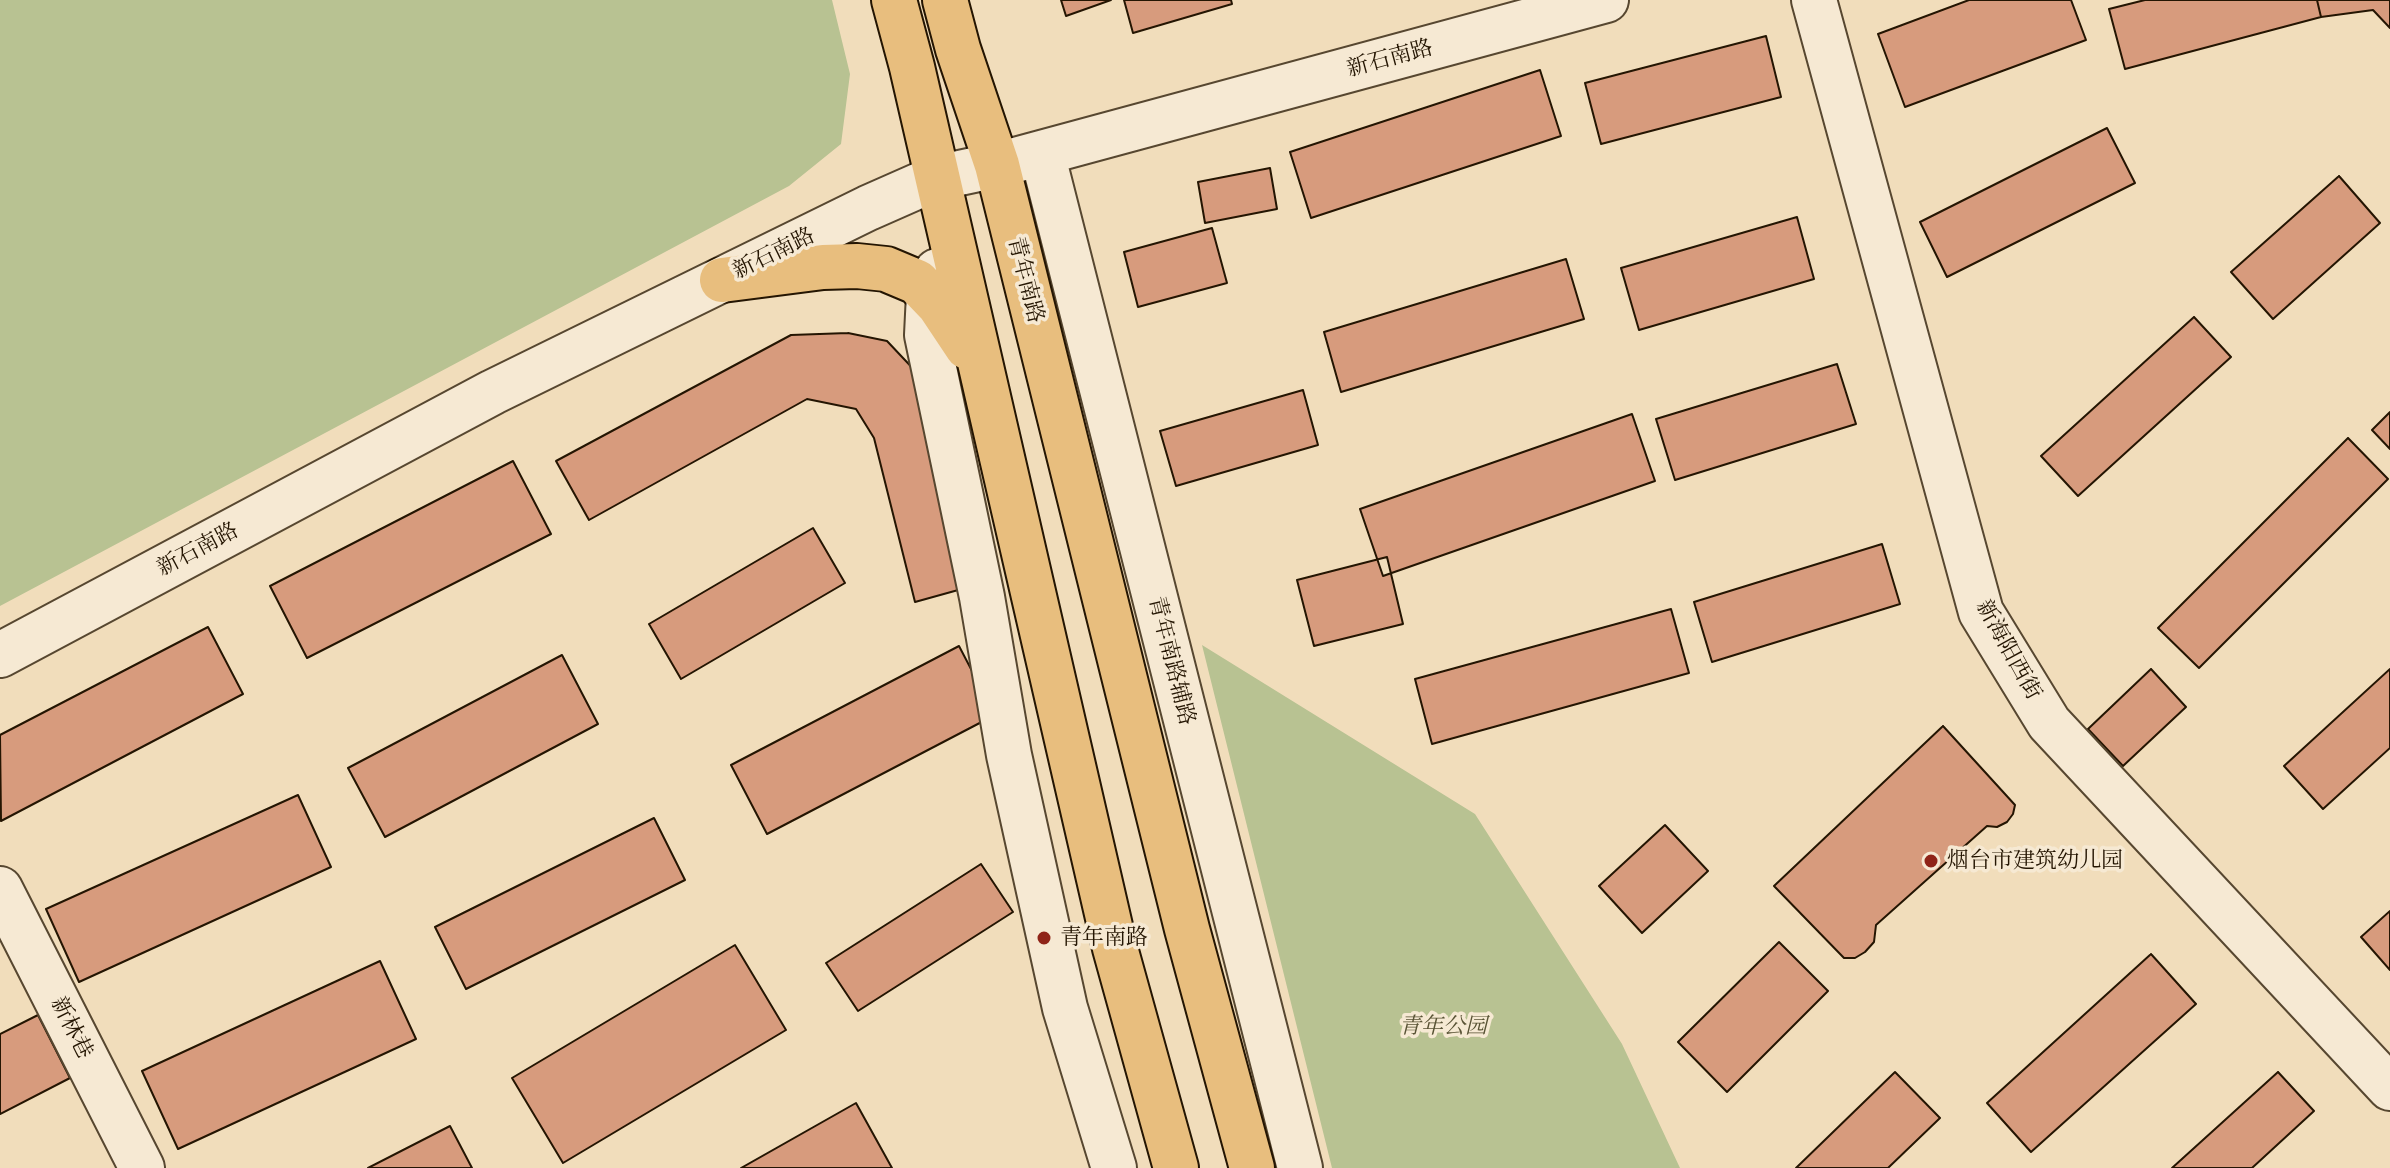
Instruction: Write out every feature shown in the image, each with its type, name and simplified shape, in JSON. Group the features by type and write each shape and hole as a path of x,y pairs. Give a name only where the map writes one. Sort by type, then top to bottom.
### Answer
{"main road":[{"path":"894,0 1115,948 1176,1168"},
{"name":"青年南路","path":"945,0 997,165 1187,929 1252,1168"},
{"path":"722,280 778,271 857,266 903,274 929,294 955,327 981,372"}],"street":[{"name":"新石南路","path":"0,655 493,392 868,208 936,178 997,165 1606,0"},
{"name":"新海阳西街","path":"1814,0 1981,612 2049,723 2390,1088"},
{"name":"青年南路辅路","path":"1042,153 1300,1168"},
{"path":"949,235 929,294 927,335 982,597 1009,755 1065,1008 1114,1168"},
{"name":"新林巷","path":"0,889 142,1168"}],"green space":[{"path":"0,0 832,0 850,74 841,144 789,186 0,606"},
{"name":"青年公园","path":"1202,645 1475,814 1622,1044 1680,1168 1332,1168"}],"building":[{"path":"1061,0 1111,0 1066,16"},
{"path":"1124,0 1231,0 1232,4 1133,33"},
{"path":"1969,0 2071,0 2086,40 1905,107 1878,34"},
{"path":"2145,0 2317,0 2321,17 2125,69 2109,9"},
{"path":"2317,0 2390,0 2390,28 2373,10 2321,17"},
{"path":"1766,36 1781,97 1601,144 1585,83"},
{"path":"1540,70 1561,136 1311,218 1290,152"},
{"path":"2107,128 2135,183 1947,277 1920,222"},
{"path":"1270,168 1277,209 1205,223 1198,182"},
{"path":"2339,176 2380,223 2273,319 2231,272"},
{"path":"1797,217 1814,279 1639,330 1621,268"},
{"path":"1212,228 1227,283 1138,307 1124,252"},
{"path":"1566,259 1584,319 1341,392 1324,332"},
{"path":"2194,317 2231,357 2078,496 2041,456"},
{"path":"848,333 887,341 920,376 969,587 915,602 874,438 856,409 807,399 589,520 556,461 791,335"},
{"path":"1837,364 1856,424 1675,480 1656,419"},
{"path":"1303,390 1318,445 1176,486 1160,431"},
{"path":"2390,412 2390,449 2372,430"},
{"path":"1632,414 1655,481 1383,576 1360,509"},
{"path":"2348,438 2388,479 2199,668 2158,628"},
{"path":"513,461 551,534 307,658 270,586"},
{"path":"813,528 845,583 681,679 649,624"},
{"path":"1882,544 1900,604 1712,662 1694,602"},
{"path":"1387,557 1403,624 1314,646 1297,580"},
{"path":"1671,609 1689,673 1432,744 1415,679"},
{"path":"208,627 243,694 1,821 0,735"},
{"path":"959,646 995,715 767,834 731,765"},
{"path":"562,655 598,724 385,837 348,768"},
{"path":"2151,669 2186,707 2123,766 2088,729"},
{"path":"2390,669 2390,748 2323,809 2284,766"},
{"path":"1943,726 2015,805 2013,814 2007,822 1997,827 1987,826 1876,925 1874,942 1865,952 1855,958 1844,958 1774,886"},
{"path":"298,795 331,867 79,982 46,909"},
{"path":"654,818 685,880 466,989 435,927"},
{"path":"1665,825 1708,871 1642,933 1599,886"},
{"path":"981,864 1013,912 858,1011 826,963"},
{"path":"2390,911 2390,970 2361,937"},
{"path":"1779,942 1828,991 1727,1092 1678,1042"},
{"path":"735,945 786,1030 563,1163 512,1078"},
{"path":"2151,954 2196,1004 2031,1152 1987,1103"},
{"path":"380,961 416,1039 178,1149 142,1071"},
{"path":"38,1015 70,1078 0,1114 0,1034"},
{"path":"1895,1072 1940,1118 1888,1168 1796,1168"},
{"path":"2278,1072 2314,1111 2252,1168 2172,1168"},
{"path":"856,1103 892,1168 741,1168"},
{"path":"450,1126 472,1168 368,1168"}],"place":[{"name":"烟台市建筑幼儿园","path":"1931,861"},
{"name":"青年南路","path":"1044,938"}]}
